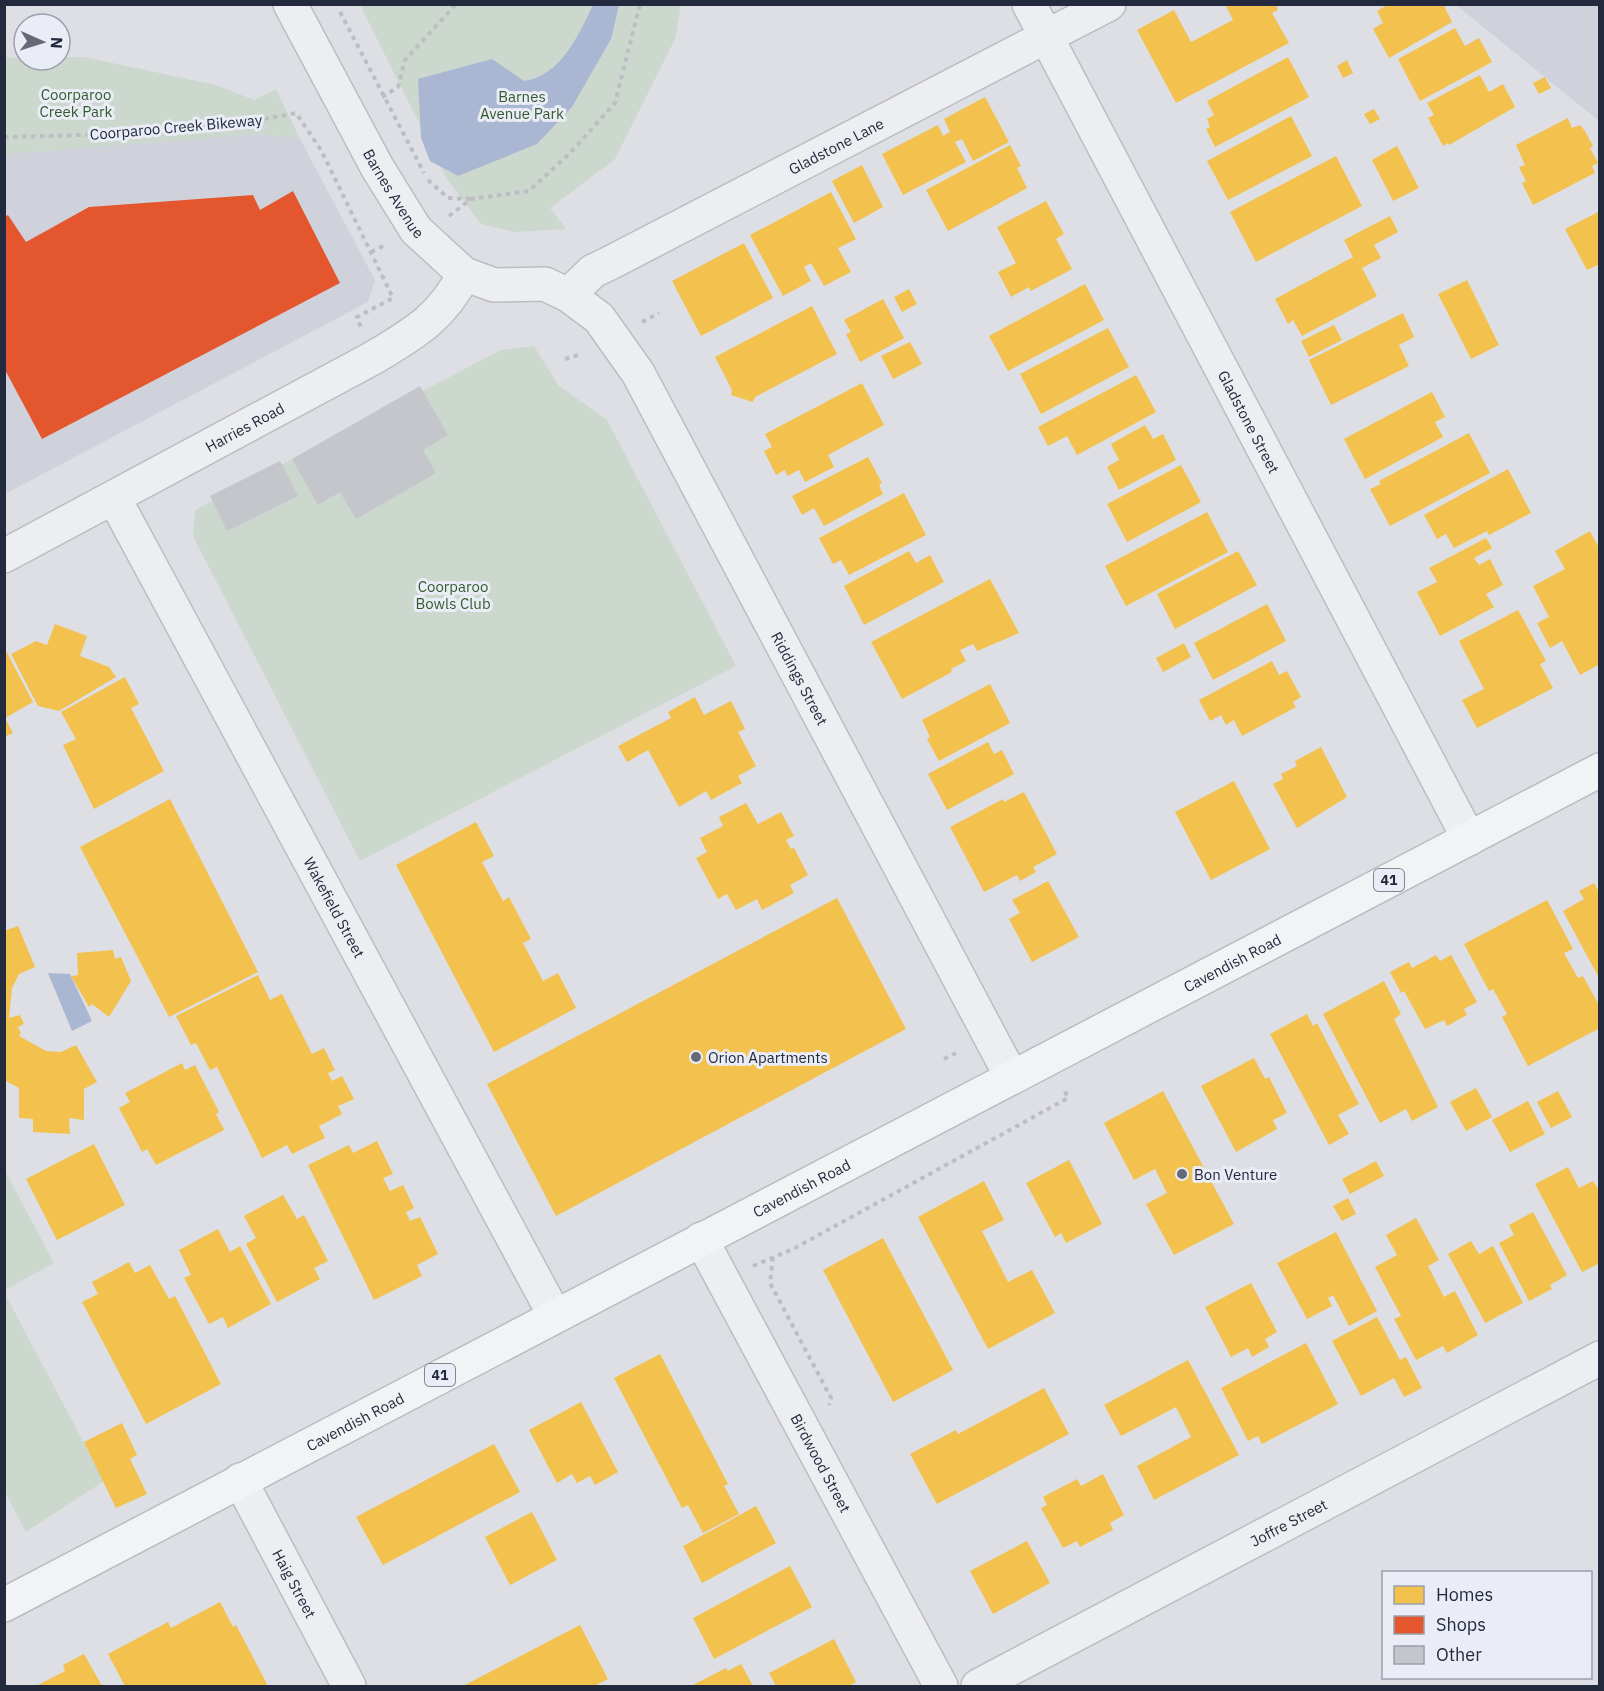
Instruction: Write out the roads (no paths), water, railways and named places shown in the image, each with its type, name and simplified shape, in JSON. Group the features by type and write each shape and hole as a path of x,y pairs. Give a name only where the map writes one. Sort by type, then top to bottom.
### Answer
{"main road":[{"name":"Cavendish Road","path":"4,1605 1599,770"}],"street":[{"name":"Barnes Avenue","path":"290,4 377,167 416,230 464,274 494,285 545,284 568,295"},
{"name":"Gladstone Street","path":"1029,4 1469,839"},
{"name":"Gladstone Lane","path":"568,295 600,267 1109,4"},
{"name":"Harries Road","path":"4,556 373,358 417,331 439,313 464,274"},
{"name":"Riddings Street","path":"568,295 599,318 638,373 1011,1076"},
{"name":"Wakefield Street","path":"114,498 555,1316"},
{"name":"Birdwood Street","path":"701,1239 941,1686"},
{"name":"Joffre Street","path":"978,1686 1599,1358"},
{"name":"Haig Street","path":"240,1480 349,1686"}],"water":[{"path":"593,5 619,5 611,39 572,107 537,144 458,176 430,161 421,138 418,79 492,59 524,81 537,77 548,71 567,52"},
{"path":"48,973 70,974 92,1021 72,1031"}],"place":[{"name":"Orion Apartments","path":"696,1057"},
{"name":"Bon Venture","path":"1182,1174"}],"park label":[{"name":"Coorparoo Creek Park","path":"76,102"},
{"name":"Barnes Avenue Park","path":"522,104"},
{"name":"Coorparoo Bowls Club","path":"453,594"}]}
